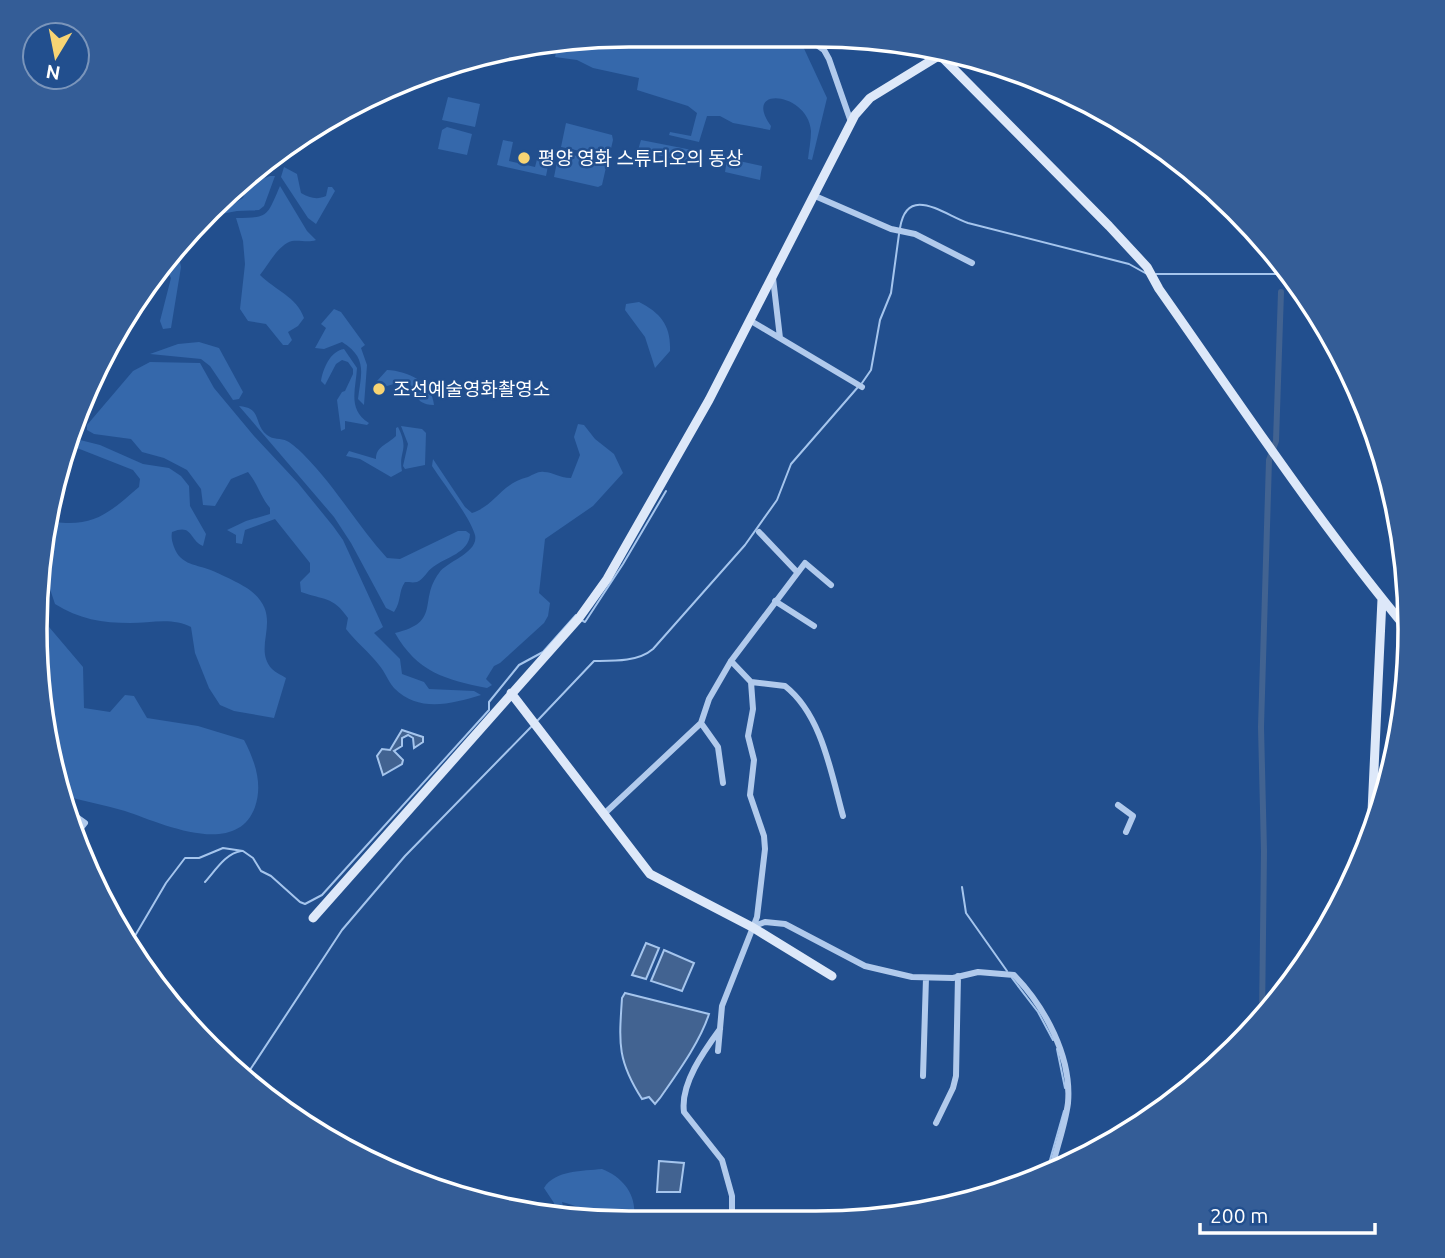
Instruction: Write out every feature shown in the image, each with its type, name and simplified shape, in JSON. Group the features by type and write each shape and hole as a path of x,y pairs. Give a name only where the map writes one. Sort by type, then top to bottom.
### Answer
{"main road":[{"path":"313,918 579,618 607,579 709,400 851,122 870,98 931,59"},
{"path":"950,63 1147,267 1276,457 1398,617"},
{"path":"1373,795 1382,599"},
{"path":"511,693 650,874 752,927 832,976"}],"street":[{"path":"820,47 830,59 851,122"},
{"path":"815,196 915,234 972,263"},
{"path":"773,278 780,338"},
{"path":"751,321 862,387"},
{"path":"759,532 797,572"},
{"path":"604,814 701,723 709,699 731,660 804,563 831,585"},
{"path":"775,601 814,626"},
{"path":"718,1051 722,1006 757,917 765,849 764,836 750,795 754,760 748,736 753,709 751,682 731,660"},
{"path":"751,682 785,686 810,715 843,816"},
{"path":"701,723 718,747 723,783"},
{"path":"1118,805 1133,816 1126,832"},
{"path":"752,927 765,922 785,924 865,966 926,978 978,972 1014,975 1043,1015 1057,1043 1065,1069 1068,1098 1054,1159"},
{"path":"936,1123 956,1076 958,976"},
{"path":"923,1076 926,978"},
{"path":"720,1029 694,1071 683,1103 684,1112 722,1160 732,1196 732,1211"}],"shaded area":[{"path":"803,47 827,98 812,160 808,159 811,131 807,118 789,101 770,99 764,104 770,130 733,123 720,116 707,116 699,142 669,135 670,132 691,136 697,113 688,106 637,90 639,78 593,68 577,60 555,57 556,52 591,48"},
{"path":"448,97 480,104 475,127 442,120"},
{"path":"566,123 612,135 609,157 561,147"},
{"path":"447,127 472,134 467,155 438,149 442,130"},
{"path":"503,140 513,142 509,161 535,167 540,148 551,151 546,176 497,165"},
{"path":"641,140 692,150 690,163 638,150"},
{"path":"559,152 607,163 602,185 598,187 554,177"},
{"path":"727,160 762,166 760,180 725,172"},
{"path":"284,167 297,174 301,193 304,195 320,198 326,196 328,187 335,191 316,224 308,218 281,177"},
{"path":"275,176 264,206 259,210 222,214 243,198 245,192 260,180"},
{"path":"280,186 307,231 316,240 287,243 278,250 260,275 291,299 304,318 288,332 292,340 288,345 283,345 266,324 248,321 240,309 245,264 243,241 236,218 261,216 266,213"},
{"path":"180,260 181,267 171,328 163,329 160,321 171,278 168,273"},
{"path":"639,302 659,316 669,334 670,351 655,368 645,337 625,310 626,304"},
{"path":"334,309 341,312 365,345 361,348 367,365 364,405 358,399 361,367 356,354 342,342 324,349 315,348 326,328 321,324"},
{"path":"199,342 219,348 243,392 239,399 233,400 210,366 201,359 150,354 178,344"},
{"path":"344,349 357,368 355,405 369,423 367,425 345,421 345,429 341,431 337,400 345,391 353,369 348,362 342,360 336,364 325,385 321,381 331,357"},
{"path":"150,362 200,363 214,388 333,526 343,540 383,627 374,633 400,659 402,674 424,682 429,689 474,691 481,695 436,704 425,704 404,696 394,688 379,665 346,629 348,618 343,611 327,600 301,592 300,582 310,572 310,563 275,519 245,530 242,544 236,543 236,535 227,530 270,514 270,508 248,472 231,479 215,506 203,505 201,489 187,470 164,458 142,452 131,439 94,434 87,430 87,425 133,371"},
{"path":"387,370 418,379 429,390 434,405 419,400 406,380 384,387 377,381"},
{"path":"239,406 247,407 255,413 267,435 287,441 304,455 387,558 400,559 458,531 470,534 466,546 433,567 419,581 405,582 394,612 386,608 334,517"},
{"path":"578,424 584,425 595,439 614,454 623,473 593,506 545,539 539,593 550,603 544,623 494,666 486,679 492,685 487,688 458,682 434,672 413,657 395,633 410,628 424,617 433,583 439,573 472,547 475,535 462,510 432,466 433,459 465,507 472,513 487,505 511,484 538,473 547,472 571,478 580,455 574,437"},
{"path":"401,426 422,429 426,433 425,465 405,469 403,466 408,444"},
{"path":"398,427 403,441 402,471 391,477 360,459 346,456 349,451 376,459 380,448 396,436"},
{"path":"79,440 100,445 143,464 169,468 189,486 190,506 206,534 203,546 187,531 172,532 174,547 185,561 238,583 261,601 267,621 266,660 272,669 286,678 274,718 234,711 220,705 209,688 195,653 191,627 169,621 100,621 82,617 55,604 49,585 57,522 92,520 119,504 139,487 140,479 133,470 76,448"},
{"path":"47,625 83,667 84,708 110,712 125,695 134,696 147,718 198,726 244,740 251,756 258,781 255,807 245,823 232,831 196,833 72,798 52,705"},
{"path":"402,730 423,737 423,742 414,748 413,738 408,735 402,738 402,746 394,751 403,760 402,764 383,775 377,756 382,749 390,750"},
{"path":"646,943 659,948 646,979 632,975"},
{"path":"664,950 694,963 682,991 651,981"},
{"path":"625,993 709,1014 688,1057 655,1104 649,1097 642,1099 624,1062 620,1027 622,998"},
{"path":"659,1161 684,1163 680,1192 657,1192"},
{"path":"602,1169 610,1173 628,1190 634,1211 582,1209 562,1202 565,1207 554,1206 544,1188 555,1178 570,1172"}],"waterway":[{"path":"900,228 910,207 927,206 968,223 1129,264 1147,274"},
{"path":"862,383 871,370 880,320 891,293 899,234"},
{"path":"1156,274 1277,274"},
{"path":"1262,1002 1264,851 1261,727 1269,460 1276,441 1281,292"},
{"path":"538,720 594,661 633,659 653,649 745,545 777,500 791,464 858,387"},
{"path":"583,621 585,622 623,564 666,491"},
{"path":"135,936 166,883 185,858 199,858 223,848 243,851 253,858 261,871 271,876 300,902 305,904 322,895 489,710 489,702 519,665 543,652 576,615"},
{"path":"250,1070 342,930 405,856 532,726"},
{"path":"205,882 226,859 241,851"},
{"path":"962,887 966,913 1007,971"},
{"path":"1012,978 1038,1012 1053,1040"},
{"path":"1057,1049 1065,1088"},
{"path":"1050,1161 1064,1111"}],"place":[{"name":"평양 영화 스튜디오의 동상","path":"524,158"},
{"name":"조선예술영화촬영소","path":"379,389"}]}
